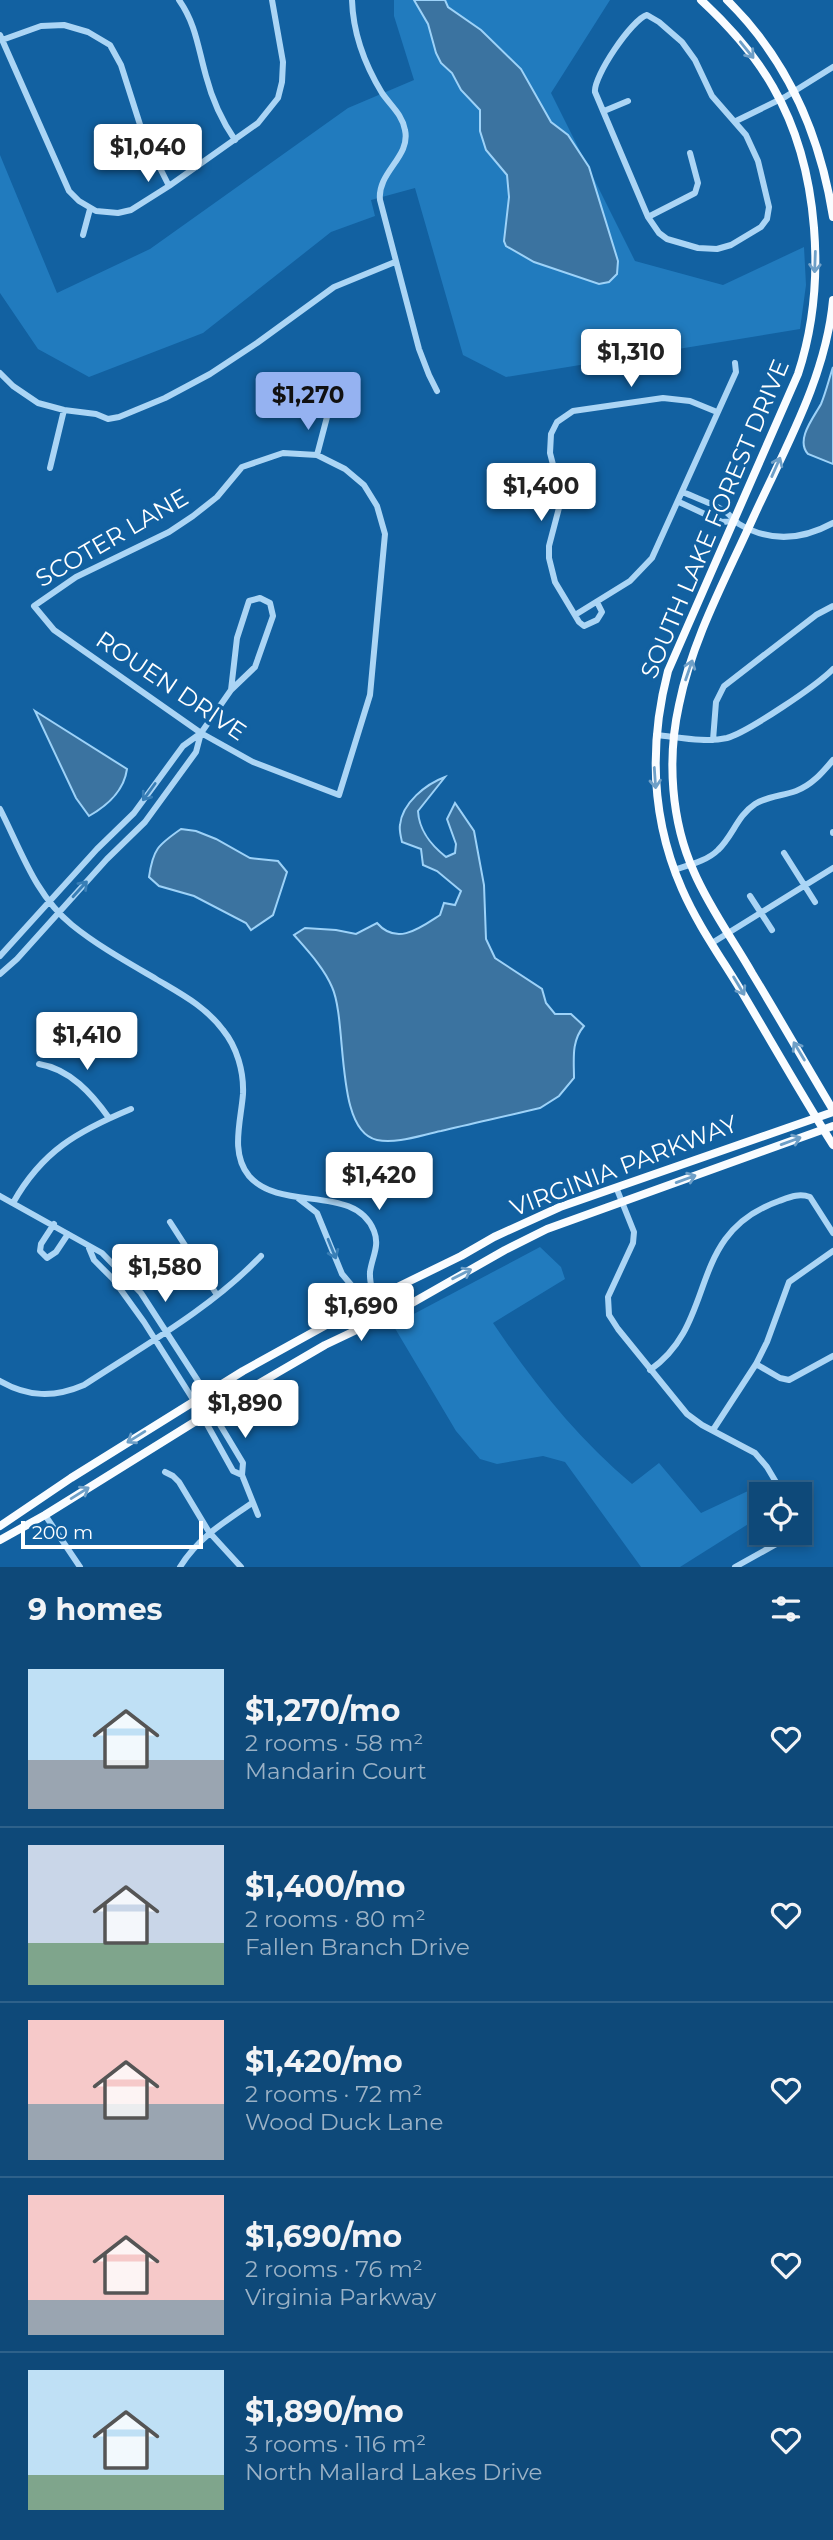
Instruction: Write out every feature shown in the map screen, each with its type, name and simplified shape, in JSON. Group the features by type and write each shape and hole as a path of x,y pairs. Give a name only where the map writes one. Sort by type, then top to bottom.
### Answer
{"main road":[{"name":"SOUTH LAKE FOREST DRIVE","path":"701,0 752,57 780,100 801,154 809,188 815,246 814,304 810,334 798,374 672,660 661,699 654,771 662,827 674,870 690,904 833,1146"},
{"path":"727,0 772,54 794,91 817,142 833,217"},
{"name":"SOUTH LAKE FOREST DRIVE","path":"833,300 829,329 813,384 688,669 679,705 672,757 682,836 699,884 833,1111"},
{"name":"VIRGINIA PARKWAY","path":"0,1526 204,1394 365,1303 527,1221 833,1111"},
{"name":"VIRGINIA PARKWAY","path":"0,1540 325,1345 405,1307 523,1240 833,1126"}],"street":[{"path":"179,0 194,27 211,93 234,141"},
{"path":"169,186 143,134 121,65 110,45 88,32 64,25 41,26 1,37 65,184 74,197 90,209 107,213 131,210 169,186 234,141 268,113 281,92 283,62 272,0"},
{"path":"352,0 356,31 368,65 384,96 401,117 405,130 405,145 385,175 379,194 419,349 437,391"},
{"path":"647,15 682,42 695,60 712,96 736,121 752,146 765,182 769,207 765,223 731,245 713,250 661,236 648,217 604,111 595,92 595,84 628,30 638,18 647,15"},
{"path":"736,121 780,100 833,67"},
{"path":"281,92 290,94"},
{"path":"604,111 628,101"},
{"path":"648,217 695,193 698,183 690,153"},
{"path":"83,235 90,209"},
{"path":"0,373 38,403 96,414 108,419 144,408 210,374 334,287 395,262"},
{"path":"575,615 630,582 652,558 736,372 735,363"},
{"path":"597,602 602,612 590,624 584,626 555,582 549,558 549,546 560,504 549,444 555,425 573,411 663,398 690,401 717,412"},
{"path":"50,468 64,410"},
{"path":"317,454 327,417"},
{"name":"SCOTER LANE","path":"34,606 76,577 169,532 193,516 217,497 242,467 283,453 317,454"},
{"name":"ROUEN DRIVE","path":"34,606 54,630 201,733 253,762 339,795 370,695 385,534 377,506 365,485 345,469 317,454"},
{"path":"558,484 583,482 589,485 591,491 590,497 585,501 560,504"},
{"path":"683,492 726,511 733,521 748,530 772,537 788,538 811,534 833,523"},
{"path":"678,502 722,522 733,521"},
{"path":"0,974 145,822 196,752 201,733 230,690 255,667 272,616 270,603 260,598 248,601 237,638 230,690"},
{"path":"713,740 716,702 724,686 816,615 833,607"},
{"path":"656,734 713,740 727,738 814,685 833,669"},
{"path":"0,956 97,849 134,813 183,746 201,733"},
{"path":"674,870 717,852 742,815 752,806 810,783 833,760"},
{"path":"0,809 33,878 59,912 104,949 202,1006 233,1046 242,1074 238,1142 247,1173 264,1189 297,1198 337,1203 361,1213 374,1232 377,1248 370,1272 380,1318"},
{"path":"784,853 815,902"},
{"path":"712,943 833,868"},
{"path":"750,896 772,930"},
{"path":"39,1064 57,1069 81,1085 109,1118"},
{"path":"13,1203 31,1173 51,1152 75,1136 131,1109"},
{"path":"616,1187 634,1232 633,1242 608,1297 608,1307 618,1329 687,1414 755,1453 776,1482"},
{"path":"650,1370 661,1361 688,1324 701,1296 709,1266 720,1245 748,1215 764,1206 796,1195 805,1195 810,1197 833,1233"},
{"path":"0,1196 102,1253 142,1293 214,1410 243,1464 242,1475 258,1515"},
{"path":"297,1198 314,1210 321,1220 342,1274 380,1318"},
{"path":"321,1220 325,1207 337,1203"},
{"path":"170,1222 217,1295"},
{"path":"54,1224 41,1244 40,1251 43,1256 52,1256 68,1234"},
{"path":"89,1248 94,1260 130,1301 194,1401 233,1471 242,1475"},
{"path":"713,1430 756,1364 789,1282 833,1251"},
{"path":"0,1381 34,1394 55,1394 84,1385 192,1315 240,1278 261,1256"},
{"path":"756,1364 780,1378 789,1380 833,1356"},
{"path":"165,1472 179,1482 209,1532 241,1567"},
{"path":"180,1567 209,1532 252,1503"},
{"path":"45,1515 80,1567"},
{"path":"735,1567 774,1545"}],"shaded area":[{"path":"394,0 610,0 551,93 635,261 723,285 804,247 806,285 800,329 506,377 463,355 415,188 371,200 375,216 331,232 203,333 89,377 38,349 0,293 0,155 57,293 150,249 348,108 414,80 394,16"},
{"path":"414,0 445,0 448,7 481,30 521,69 551,122 568,135 589,167 618,261 617,274 609,282 599,284 534,262 506,246 504,241 509,197 507,175 486,150 480,131 480,110 441,63 428,24"},
{"path":"833,367 833,464 808,454 804,442 807,429 823,399"},
{"path":"35,711 127,769 114,797 89,816 76,798"},
{"path":"445,777 418,811 423,831 446,857 455,853 456,844 447,819 455,803 474,831 484,885 486,939 495,958 542,989 546,1003 555,1014 571,1014 584,1026 575,1044 574,1078 559,1096 540,1108 409,1138 377,1140 363,1132 354,1117 348,1097 337,1003 332,987 320,966 294,935 305,928 356,934 377,923 385,930 400,934 417,929 440,915 444,903 455,905 461,891 437,871 423,865 421,849 402,842 400,829 405,809 416,795"},
{"path":"181,829 196,831 216,839 250,858 278,861 287,872 273,915 251,930 246,923 194,896 159,886 149,877 152,860 158,848"},
{"path":"540,1247 561,1267 565,1279 493,1323 523,1366 574,1428 632,1484 659,1463 701,1513 749,1490 749,1524 680,1567 641,1567 565,1462 543,1456 497,1464 480,1459 456,1431 393,1325"}]}
